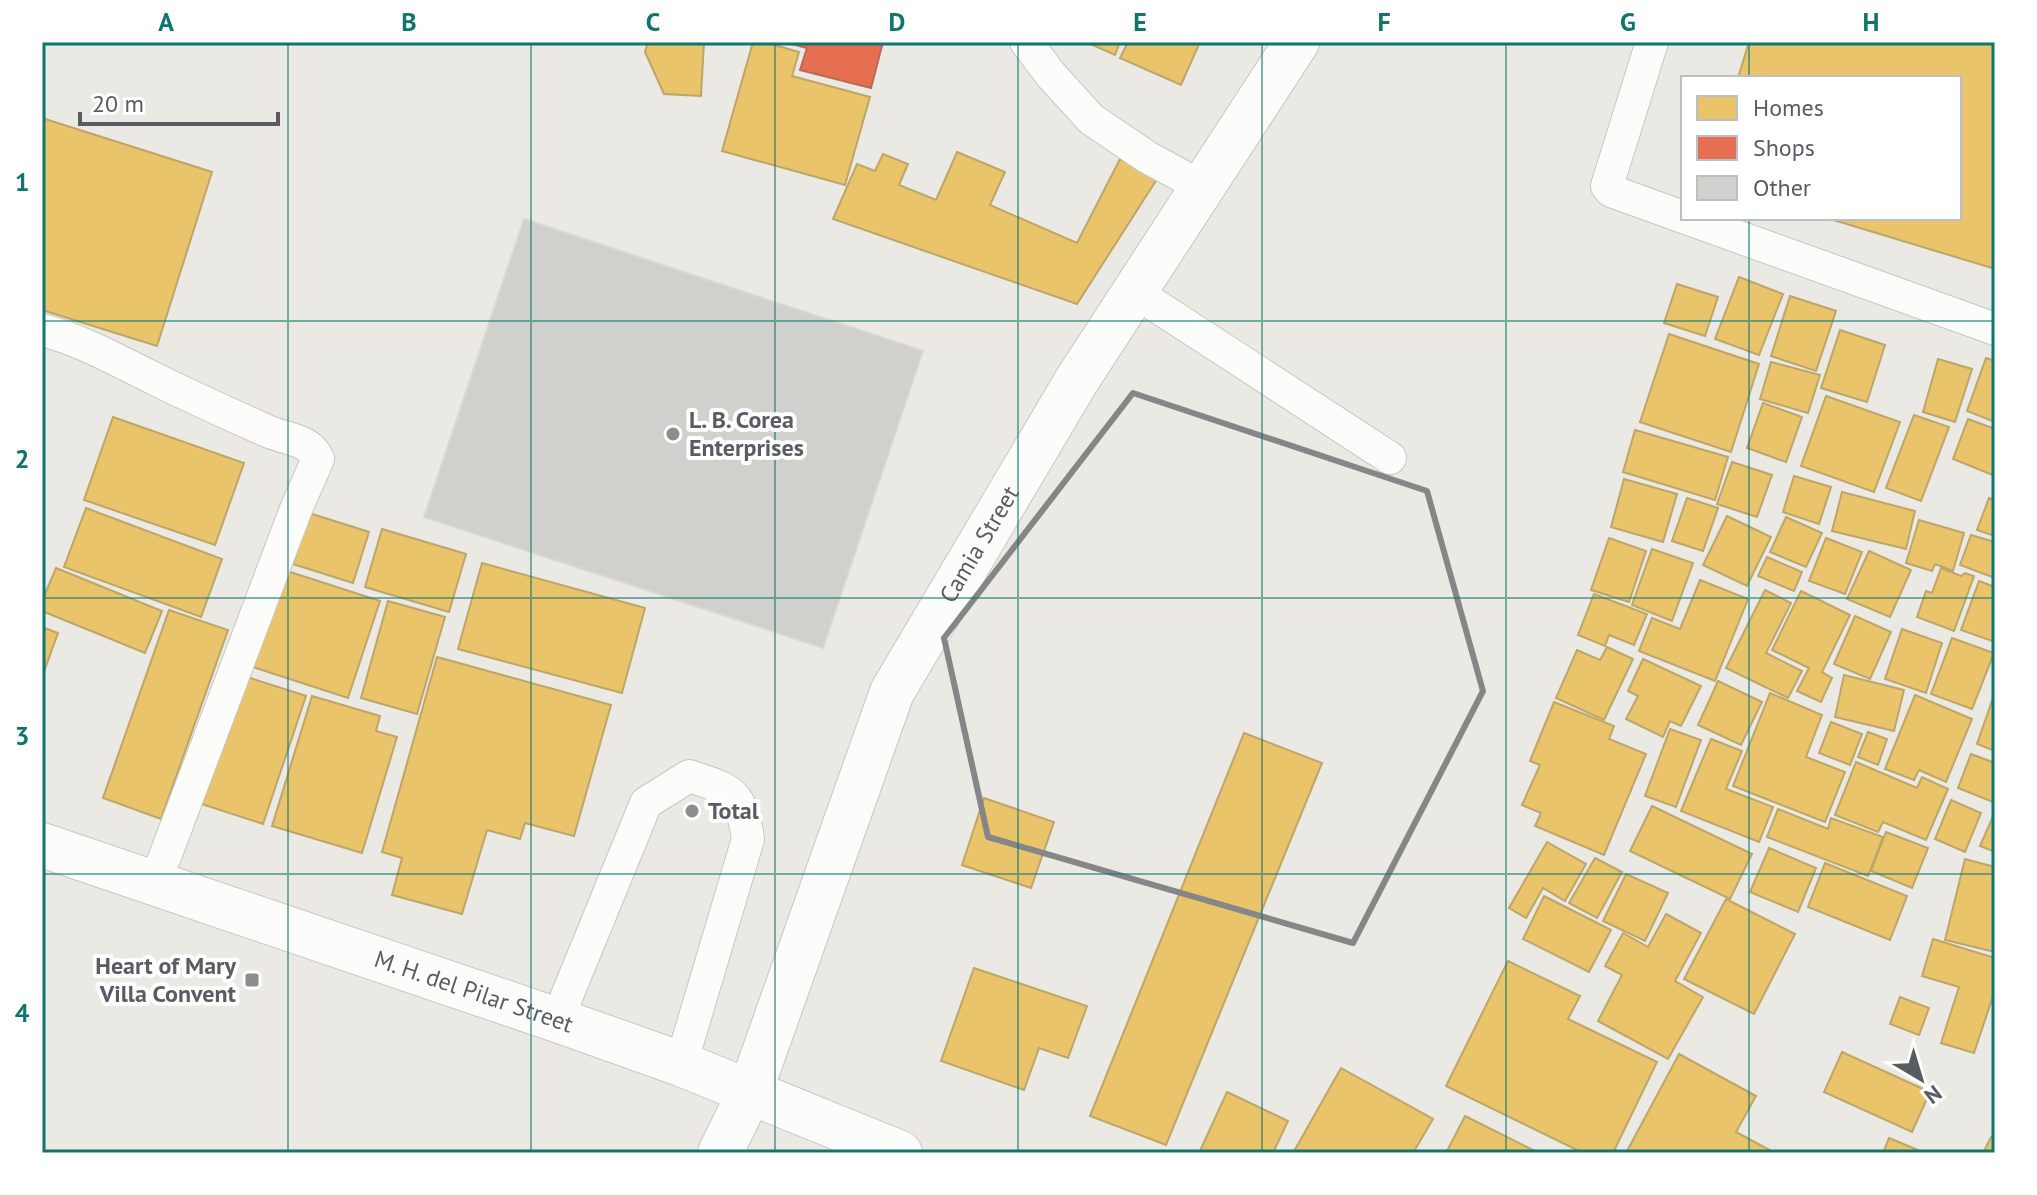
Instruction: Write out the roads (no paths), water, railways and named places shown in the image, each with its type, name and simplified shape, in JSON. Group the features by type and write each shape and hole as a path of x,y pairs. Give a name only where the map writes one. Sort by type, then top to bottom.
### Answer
{"street":[{"name":"Camia Street","path":"720,1153 750,1092 892,692 1069,394 1297,42"},
{"name":"M. H. del Pilar Street","path":"42,845 681,1064 900,1153"}],"lane":[{"path":"1026,42 1091,119 1147,157 1204,188"},
{"path":"1652,42 1607,186 1611,191 1681,216"},
{"path":"1693,220 1995,329"},
{"path":"1135,292 1390,458"},
{"path":"42,330 69,337 197,400 306,445 314,449 318,459 296,509 155,883"},
{"path":"557,1020 646,803 689,776 726,788 744,809 748,839 681,1064"}],"place":[{"name":"L. B. Corea Enterprises","path":"673,434"},
{"name":"Total","path":"692,811"},
{"name":"Heart of Mary Villa Convent","path":"252,980"}]}
